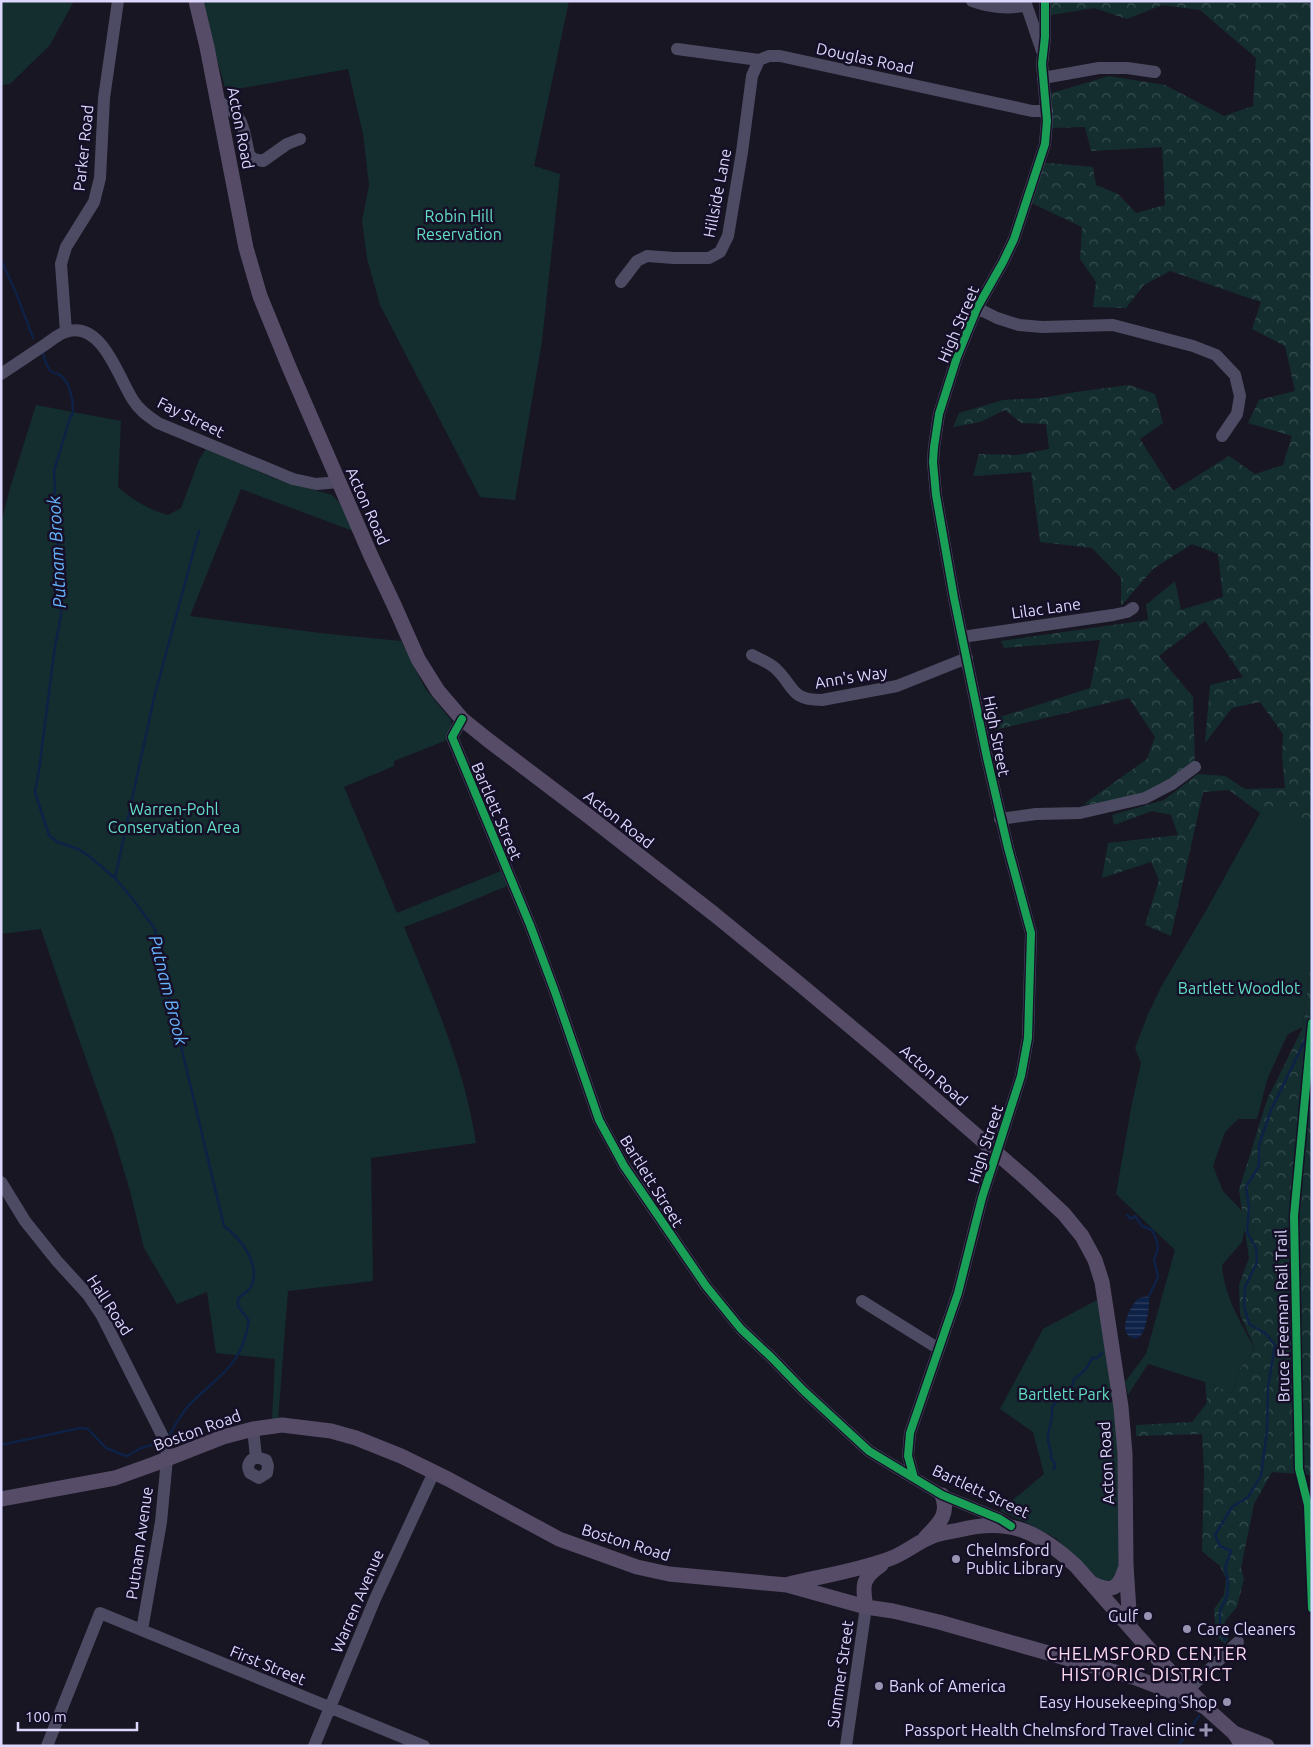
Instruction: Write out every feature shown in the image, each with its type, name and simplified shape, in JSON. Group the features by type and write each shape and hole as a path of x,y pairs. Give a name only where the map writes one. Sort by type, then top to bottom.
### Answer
{"main road":[{"name":"Acton Road","path":"196,1 204,31 244,240 255,280 285,359 339,482 418,658 438,691 462,719 648,862 802,986 997,1154 1064,1214 1082,1236 1095,1260 1102,1282 1121,1407 1125,1464 1126,1565 1130,1626"},
{"name":"Boston Road","path":"1,1499 104,1480 167,1459 223,1437 253,1429 291,1426 344,1434 382,1447 434,1472 559,1539 636,1567 669,1574 787,1585 866,1607 893,1611 990,1636 1136,1678 1205,1706 1234,1733 1243,1746"},
{"path":"923,1541 944,1514 946,1504 942,1495"},
{"path":"866,1607 864,1584 866,1578 871,1572 890,1559 934,1536 992,1524 1011,1526"},
{"name":"Bartlett Street","path":"1011,1526 1045,1540 1076,1566 1157,1658 1205,1706"},
{"path":"787,1585 852,1571 890,1559"},
{"name":"Acton Road","path":"1090,1582 1102,1589 1114,1588 1122,1579 1126,1565"},
{"path":"864,1584 874,1602 893,1611"},
{"path":"1136,1678 1145,1678 1156,1672 1158,1667 1157,1658"},
{"path":"1234,1733 1267,1746"}],"street":[{"name":"Parker Road","path":"66,332 61,264 66,247 94,202 100,178 104,98 118,1"},
{"path":"972,1 997,7 1016,7 1025,3 1042,52"},
{"name":"High Street","path":"914,1478 908,1456 910,1433 918,1404 958,1292 982,1198 1020,1076 1028,1038 1031,933 1000,818 962,637 936,495 934,447 944,397 959,351 976,308 1003,262 1016,233 1042,152 1047,128 1047,111 1042,78 1045,1"},
{"name":"Douglas Road","path":"677,49 759,60 769,56 780,56 1023,110 1047,111"},
{"name":"Hillside Lane","path":"621,282 633,266 642,258 709,258 715,256 723,247 728,236 739,172 752,76 759,60"},
{"path":"1042,78 1078,70 1115,67 1155,72"},
{"path":"218,101 232,109 240,120 249,154 253,159 263,161 287,144 300,139"},
{"path":"976,308 1020,326 1113,326 1193,346 1216,355 1235,375 1240,396 1237,414 1222,436"},
{"name":"Fay Street","path":"66,332 72,330 83,332 99,342 133,400 158,423 293,479 316,484 339,482"},
{"path":"1,374 66,332"},
{"name":"Lilac Lane","path":"962,637 1112,615 1127,612 1133,608"},
{"name":"Ann's Way","path":"752,655 775,668 797,695 811,700 822,700 897,686 967,658"},
{"name":"Bartlett Street","path":"462,719 452,736 530,925 599,1120 624,1166 706,1286 740,1329 772,1357 810,1397 869,1451 942,1495 1000,1519 1011,1526"},
{"path":"1000,818 1036,814 1080,813 1145,798 1172,784 1195,767"},
{"name":"Hall Road","path":"1,1182 25,1221 57,1261 88,1295 102,1316 166,1442 167,1459"},
{"path":"862,1301 939,1349"},
{"path":"253,1429 256,1457"},
{"name":"Putnam Avenue","path":"142,1630 161,1522 167,1459"},
{"name":"Warren Avenue","path":"314,1746 378,1592 434,1472"},
{"name":"Summer Street","path":"846,1746 866,1607"},
{"name":"First Street","path":"50,1744 100,1613 424,1746"},
{"path":"1190,1689 1238,1642"}],"green space":[{"path":"1,1 74,1 50,45 10,84 1,85"},
{"name":"Robin Hill Reservation","path":"201,1 569,1 534,166 560,174 542,341 515,500 480,497 380,305 367,258 362,221 369,185 363,134 348,69 226,91"},
{"path":"1045,1 1312,1 1312,852 1229,790 1203,792 1171,936 1145,925 1159,880 1151,862 1102,878 1108,843 1178,835 1171,815 1152,811 1114,825 1112,815 1164,800 1198,774 1225,776 1245,789 1285,788 1282,756 1283,734 1260,702 1232,708 1205,743 1210,685 1243,677 1205,621 1159,656 1193,697 1195,764 1172,784 1108,806 1084,804 1147,759 1155,737 1129,698 995,730 991,720 1090,688 1100,640 1004,648 1001,641 1148,620 1146,605 1175,581 1181,610 1223,597 1218,554 1192,544 1153,569 1121,606 1121,578 1092,548 1040,542 1031,472 973,476 979,454 1017,455 1049,449 1046,424 1021,423 1005,410 980,422 953,427 959,413 1003,400 1042,398 1129,385 1155,394 1163,423 1140,439 1173,491 1229,456 1255,474 1283,465 1292,436 1248,423 1259,400 1295,391 1285,346 1252,329 1261,302 1170,271 1144,285 1126,308 1093,307 1096,282 1080,259 1082,227 1027,201 1039,162 1093,167 1096,185 1118,194 1136,213 1165,205 1162,147 1091,151 1085,127 1047,128 1045,95 1109,76 1165,85 1224,116 1253,106 1256,58 1200,10 1162,5 1127,19 1094,8 1045,16"},
{"name":"Warren-Pohl Conservation Area","path":"36,405 121,421 118,487 142,504 168,515 181,508 199,460 206,449 276,479 332,495 340,503 353,531 241,489 190,616 320,633 401,641 425,688 451,720 452,724 447,740 394,761 394,766 344,787 397,913 501,871 507,886 404,927 437,1006 456,1060 471,1115 476,1143 371,1158 373,1281 288,1291 278,1420 272,1420 275,1359 216,1353 207,1292 177,1304 144,1248 114,1137 41,929 1,934 1,524 10,488"},
{"name":"Bartlett Woodlot","path":"1264,806 1312,823 1312,949 1303,1027 1288,1034 1284,1042 1267,1080 1257,1119 1238,1119 1225,1132 1213,1166 1223,1191 1244,1213 1246,1223 1242,1242 1222,1265 1226,1288 1239,1319 1255,1349 1240,1368 1232,1393 1205,1382 1148,1364 1128,1395 1125,1382 1146,1354 1175,1250 1116,1194 1141,1063 1135,1048 1161,987"},
{"path":"1312,949 1312,1475 1272,1472 1254,1504 1241,1568 1244,1579 1237,1607 1225,1621 1224,1633 1228,1639 1225,1644 1216,1636 1214,1609 1224,1595 1226,1578 1220,1566 1202,1551 1204,1472 1202,1434 1136,1436 1136,1425 1192,1422 1207,1403 1205,1382 1232,1393 1240,1368 1255,1349 1240,1314 1239,1285 1249,1258 1239,1190 1267,1100 1303,1027"},
{"name":"Bartlett Park","path":"1097,1300 1114,1392 1118,1459 1120,1561 1115,1582 1100,1583 1057,1539 1000,1511 1044,1474 1033,1432 1000,1409 1043,1329"}],"water":[{"path":"1149,1296 1146,1325 1139,1337 1134,1339 1126,1331 1127,1316 1138,1299"}],"waterway":[{"name":"Putnam Brook","path":"1,260 17,295 33,338"},
{"name":"Putnam Brook","path":"43,354 50,371 60,375 67,383 72,398 73,413 54,471 55,491 51,509 52,515 59,524 57,538 61,568 61,616 55,646 35,792 49,835 57,842 78,849 115,878 155,929 158,946 163,958 165,979 224,1226 237,1238 247,1252 253,1268 254,1277 252,1285 238,1299 238,1306 249,1321 246,1336 236,1359 189,1406 170,1434"},
{"path":"115,878 154,698 199,531"},
{"path":"1225,1640 1220,1633 1220,1611 1227,1596 1228,1582 1225,1567 1231,1551 1220,1546 1215,1535 1232,1507 1248,1497 1261,1476 1267,1431 1268,1387 1275,1345 1265,1333 1249,1324 1244,1306 1245,1287 1257,1262 1256,1248 1247,1232 1249,1207 1246,1187 1259,1166 1259,1145 1271,1110 1312,1026"},
{"path":"1127,1215 1131,1219 1135,1216 1142,1226 1152,1230 1157,1241 1158,1248 1154,1259 1158,1277 1149,1296"},
{"path":"1054,1469 1055,1463 1051,1458 1048,1440 1052,1408 1068,1392 1074,1379 1085,1370 1092,1358 1097,1358 1102,1353"},
{"name":"Putnam Brook","path":"1,1445 80,1428 88,1429 106,1448 127,1456 141,1448 158,1443"},
{"path":"1178,1746 1199,1716"}],"cycle path":[{"path":"914,1478 908,1456 910,1433 958,1293 982,1198 1021,1076 1028,1038 1031,933 1008,848 987,758 954,598 936,495 933,462 939,414 957,357 977,308 1014,239 1045,144 1047,121 1042,64 1045,37 1045,1"},
{"path":"462,719 452,737 530,925 599,1120 624,1166 706,1286 741,1329 804,1391 869,1451 942,1495 1000,1519 1011,1526"},
{"name":"Bruce Freeman Rail Trail","path":"1312,1023 1294,1216 1299,1469 1308,1505 1312,1608"}],"place":[{"name":"Chelmsford Public Library","path":"956,1559"},
{"name":"Gulf","path":"1148,1616"},
{"name":"Care Cleaners","path":"1187,1629"},
{"name":"Bank of America","path":"879,1686"},
{"name":"Easy Housekeeping Shop","path":"1227,1702"},
{"name":"Passport Health Chelmsford Travel Clinic","path":"1206,1730"}],"district":[{"name":"CHELMSFORD CENTER HISTORIC DISTRICT","path":"1147,1664"}]}
